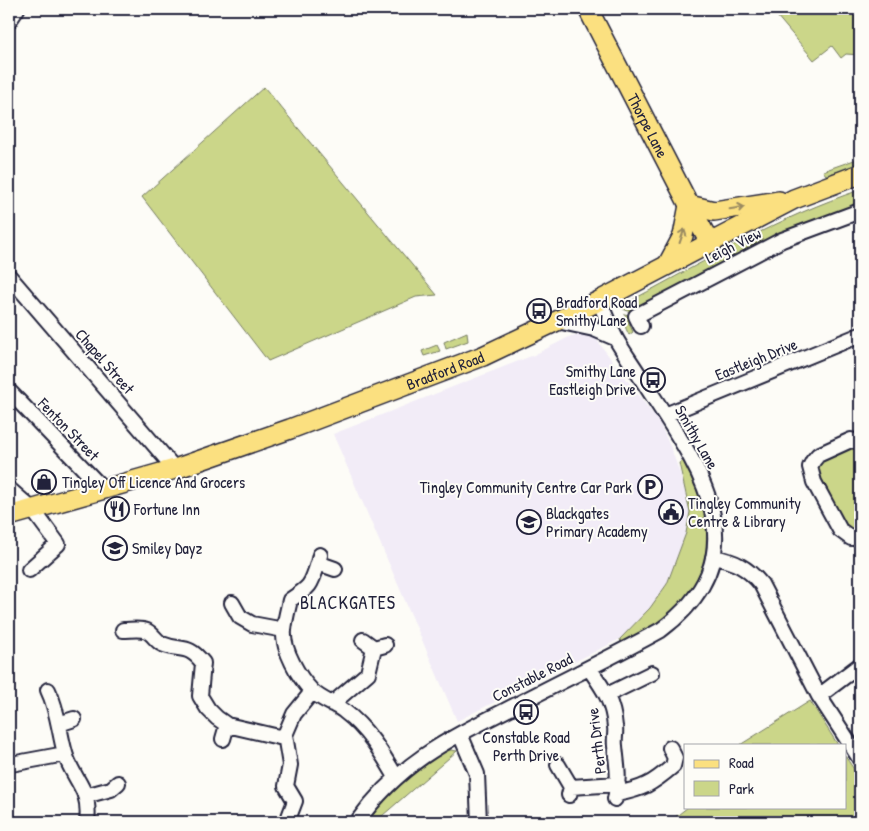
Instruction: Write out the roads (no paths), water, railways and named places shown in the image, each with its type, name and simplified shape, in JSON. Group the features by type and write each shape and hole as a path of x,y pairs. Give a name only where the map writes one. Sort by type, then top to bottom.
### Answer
{"main road":[{"name":"Thorpe Lane","path":"588,9 689,206 710,243"},
{"name":"Bradford Road","path":"9,516 175,469 290,429 483,356 599,302 794,199 860,174"},
{"path":"668,264 683,236 689,206 714,211 794,199"}],"street":[{"path":"9,21 17,9"},
{"name":"Leigh View","path":"642,326 636,316 718,272 782,240 860,211"},
{"name":"Chapel Street","path":"9,276 175,469"},
{"name":"Smithy Lane","path":"599,302 615,338 665,415 697,469 711,502 715,539 713,558"},
{"path":"558,321 594,329 615,338"},
{"name":"Eastleigh Drive","path":"665,415 860,335"},
{"name":"Fenton Street","path":"9,392 104,490"},
{"path":"860,442 851,440 818,455 810,467 814,482 840,530 851,538 860,537"},
{"path":"9,489 33,510 58,544 29,570"},
{"path":"713,558 729,560 742,566 753,574 761,584 819,696 860,759"},
{"name":"Constable Road","path":"357,822 381,792 423,755 645,639 676,618 690,605 707,576 713,558"},
{"path":"335,568 319,559 312,582 307,589 290,600 284,630 285,644 297,670 312,692 344,711 365,732 380,749 396,777"},
{"path":"232,603 240,617 252,624 284,630"},
{"path":"123,630 147,631 161,644 191,650 197,655 203,663 200,696 208,709 217,718 228,725 279,737 285,736"},
{"path":"332,704 368,673 380,647 363,640"},
{"path":"819,696 860,665"},
{"name":"Perth Drive","path":"589,668 608,695 613,711 616,729 614,743 619,773 616,793"},
{"name":"Perth Drive","path":"608,695 652,672"},
{"path":"48,690 53,700 65,754 85,796 87,822"},
{"path":"288,822 295,801 286,786 290,765 285,736 294,714 312,692"},
{"path":"59,724 74,719"},
{"path":"223,739 228,725"},
{"path":"460,734 477,774 479,822"},
{"name":"Perth Drive","path":"558,765 570,792 616,793 637,791 649,785 673,766 675,758 670,748"},
{"path":"10,766 65,754"},
{"path":"85,796 111,789 118,783"}],"place":[{"name":"Bradford Road Smithy Lane","path":"539,311"},
{"name":"Smithy Lane Eastleigh Drive","path":"653,380"},
{"name":"Tingley Off Licence And Grocers","path":"44,482"},
{"name":"Tingley Community Centre Car Park","path":"650,487"},
{"name":"Fortune Inn","path":"117,509"},
{"name":"Tingley Community Centre & Library","path":"671,512"},
{"name":"Blackgates Primary Academy","path":"529,522"},
{"name":"Smiley Dayz","path":"115,548"},
{"name":"Constable Road Perth Drive","path":"526,712"}],"district":[{"name":"BLACKGATES","path":"348,603"}]}
